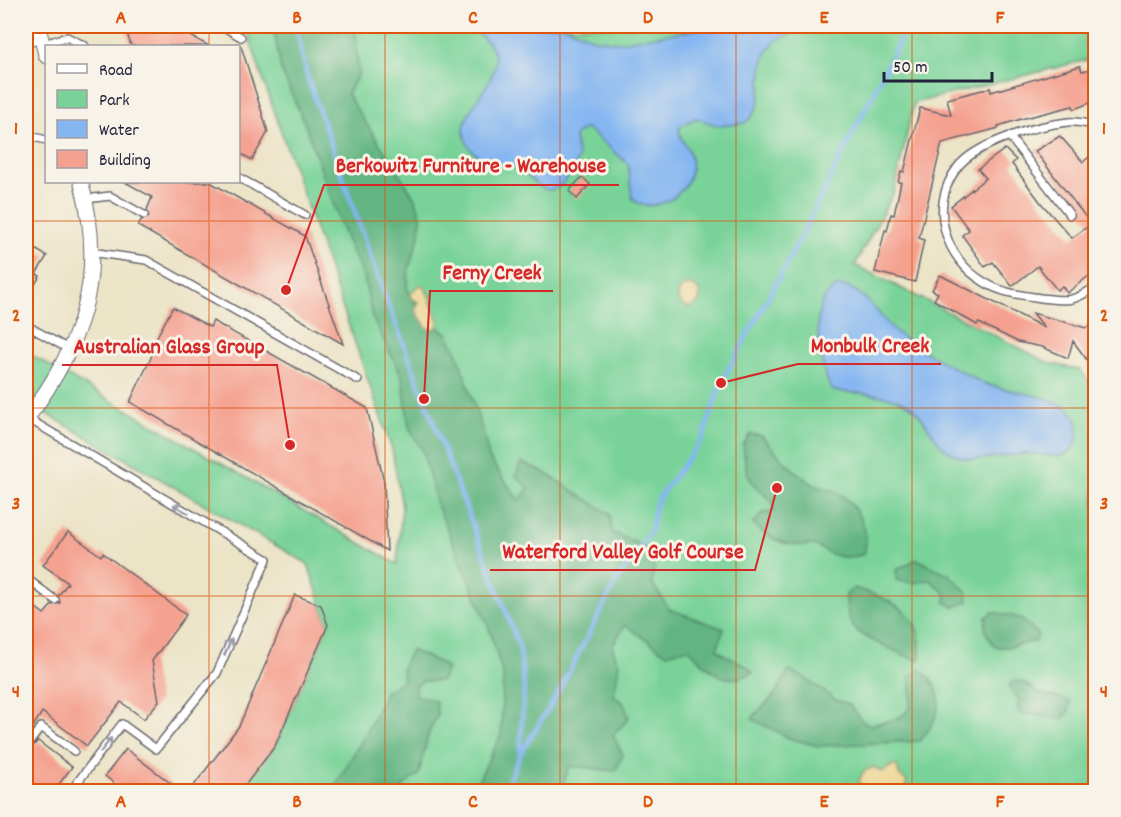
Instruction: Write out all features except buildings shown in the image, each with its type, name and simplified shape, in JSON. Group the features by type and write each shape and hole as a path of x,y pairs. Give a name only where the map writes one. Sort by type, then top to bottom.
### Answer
{"street":[{"path":"26,419 54,381 70,351 86,302 91,252 86,199 81,183"}],"lane":[{"path":"222,26 241,37"},
{"path":"26,43 67,38 83,45"},
{"path":"1095,125 1067,122 1010,137 978,150 957,169 945,192 942,218 947,241 967,269 996,288 1064,302 1081,296 1095,286"},
{"path":"26,135 45,140"},
{"path":"1010,137 1070,215"},
{"path":"240,178 304,215"},
{"path":"86,199 110,196 144,215"},
{"path":"91,252 146,260 358,380"},
{"path":"26,325 70,351"},
{"path":"26,419 267,559 217,673 156,749 122,724 70,792"},
{"path":"26,578 55,600"},
{"path":"26,747 41,727 74,751"}],"green space":[{"path":"246,26 1095,26 1095,58 914,103 894,192 855,265 1049,363 1080,370 1095,388 1095,791 240,791 275,746 328,625 308,564 26,402 26,352 397,564 402,507 392,449"},
{"path":"273,26 355,26 359,74 347,94 415,198 421,216 420,234 409,268 407,288 429,322 446,332 457,352 484,435 489,458 519,501 529,488 516,476 521,462 545,473 610,514 612,532 656,552 652,583 669,609 724,629 717,649 753,672 733,679 725,678 710,669 688,648 667,654 625,625 612,646 619,665 614,695 624,704 629,718 613,735 623,755 615,771 570,766 560,791 473,791 501,735 503,675 489,628 437,505 423,452 409,427 402,376 372,317 364,277 346,239 304,122 281,70"},
{"path":"750,434 762,436 786,462 806,479 815,485 835,491 850,503 864,527 866,545 864,554 844,557 833,555 815,545 781,542 753,524 763,513 775,511 768,497 755,486 747,472 743,445"},
{"path":"917,559 950,575 967,592 968,601 954,607 945,602 946,594 930,580 912,583 896,580 896,570"},
{"path":"854,588 882,598 904,611 918,631 919,661 876,642 855,629 849,617 846,598 846,594"},
{"path":"993,612 1020,618 1038,634 1036,641 1009,647 995,647 985,631 986,617"},
{"path":"411,650 440,663 447,669 441,681 423,681 415,687 416,695 436,701 437,715 428,735 419,774 404,785 401,791 332,791 366,733 386,691 403,681 402,668"},
{"path":"920,669 935,686 939,704 933,722 920,741 819,746 791,739 752,719 772,698 789,671 802,676 836,700 850,705 862,721 870,725 891,720 905,713 909,708 911,691 909,678"},
{"path":"1013,681 1023,682 1039,693 1070,701 1069,711 1063,719 1019,713 1017,707 1020,702 1009,686"}],"sand":[{"path":"419,285 426,290 439,321 436,329 427,328 415,310 419,302 412,299 411,293"},
{"path":"685,285 693,285 700,292 700,300 693,307 685,307 678,300 678,292"},
{"path":"893,765 897,766 899,775 907,781 905,788 879,791 878,787 868,791 861,788 859,780 864,771 874,767 882,772"}],"water":[{"path":"471,26 565,26 594,39 619,42 718,26 808,26 778,40 767,51 763,61 758,103 754,113 745,123 719,126 696,118 680,126 680,136 689,151 691,160 689,177 674,197 647,206 632,198 628,164 589,130 584,129 575,135 577,161 565,180 554,189 540,187 521,170 478,156 467,143 464,130 467,118 495,66 492,49"},
{"path":"837,286 854,290 868,301 902,337 945,363 979,381 1043,398 1071,412 1077,423 1077,438 1074,446 1066,454 1060,456 1020,454 980,459 964,458 951,453 937,441 922,418 909,405 885,396 834,391 823,366 818,320 823,301"}],"waterway":[{"path":"296,26 307,76 376,272 520,649 524,688 520,753"},
{"path":"504,792 520,755 558,693 616,582 651,531 655,506 660,496 703,438 721,383 792,254 907,26"}],"place":[{"name":"Berkowitz Furniture - Warehouse","path":"286,290"},
{"name":"Monbulk Creek","path":"721,383"},
{"name":"Ferny Creek","path":"424,399"},
{"name":"Australian Glass Group","path":"290,445"},
{"name":"Waterford Valley Golf Course","path":"777,488"}]}
